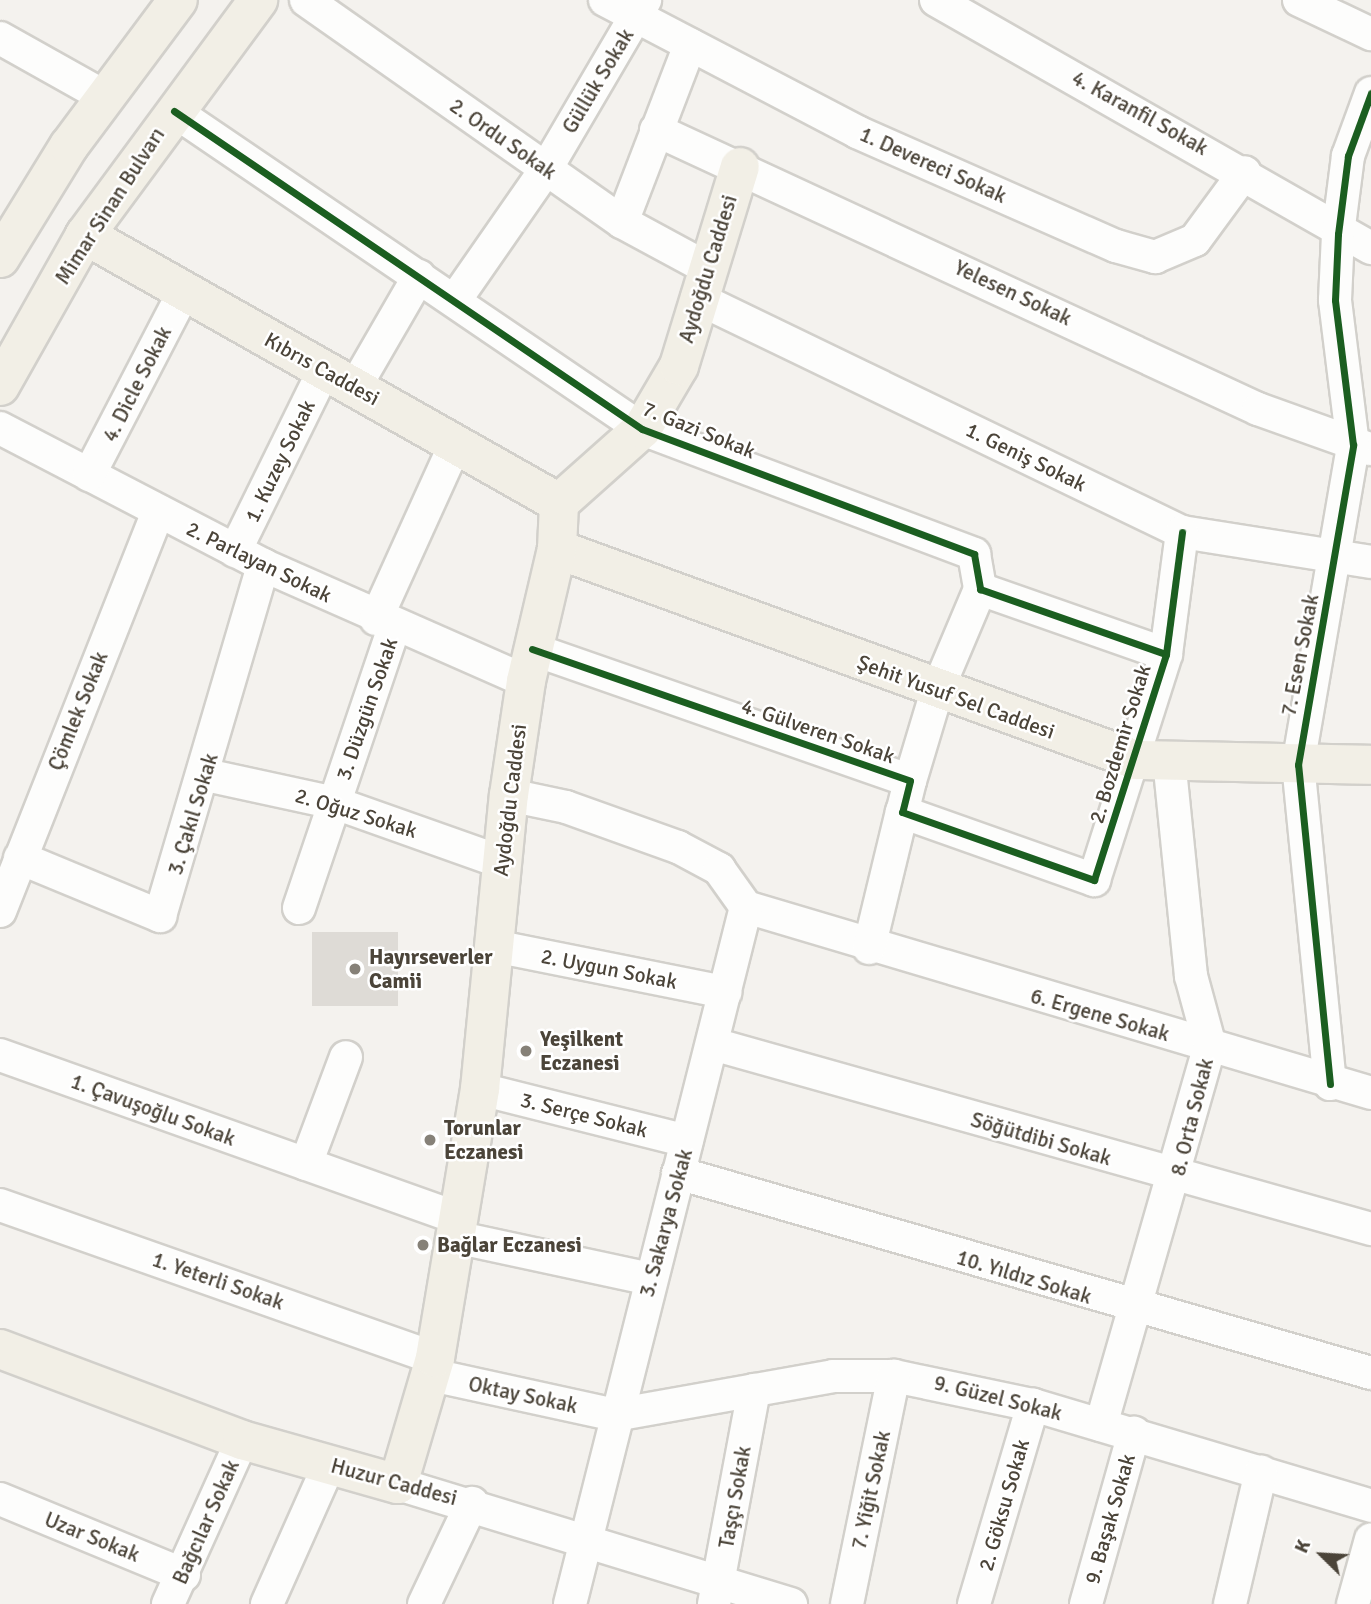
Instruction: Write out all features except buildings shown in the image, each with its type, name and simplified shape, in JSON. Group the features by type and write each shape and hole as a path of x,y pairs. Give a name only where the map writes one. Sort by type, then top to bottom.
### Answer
{"main road":[{"path":"0,258 13,205 105,97 178,0"},
{"name":"Mimar Sinan Bulvarı","path":"0,386 85,235 258,0"},
{"name":"Aydoğdu Caddesi","path":"398,1484 433,1367 480,1089 509,795 529,665 557,549 559,503 642,429 679,366 702,283 740,167"},
{"name":"Kıbrıs Caddesi","path":"85,235 559,503"},
{"name":"Şehit Yusuf Sel Caddesi","path":"557,549 937,691 1153,760 1371,765"},
{"name":"Huzur Caddesi","path":"0,1349 242,1440 398,1484"}],"street":[{"name":"2. Ordu Sokak","path":"306,0 622,222 702,283"},
{"name":"1. Devereci Sokak","path":"606,0 640,10 690,46 857,132 1116,246 1154,257 1195,240 1245,172"},
{"name":"4. Karanfil Sokak","path":"936,0 985,11 1245,172 1338,234 1371,248"},
{"path":"1299,0 1371,34"},
{"name":"Güllük Sokak","path":"455,300 546,169 640,10"},
{"path":"0,38 105,97"},
{"path":"622,222 690,46"},
{"name":"7. Esen Sokak","path":"1331,1084 1298,765 1337,556 1362,447 1335,300 1338,234 1348,156 1371,93"},
{"name":"7. Gazi Sokak","path":"174,111 642,429 974,554 980,589"},
{"name":"Yelesen Sokak","path":"656,130 1258,409 1362,447"},
{"name":"1. Kuzey Sokak","path":"235,551 340,379 419,276"},
{"name":"1. Geniş Sokak","path":"702,283 1182,532 1371,562"},
{"name":"4. Dicle Sokak","path":"89,475 184,292"},
{"name":"2. Parlayan Sokak","path":"0,428 235,551 385,623 529,665"},
{"name":"3. Düzgün Sokak","path":"299,908 335,803 385,623 456,443"},
{"name":"Çömlek Sokak","path":"0,911 158,510"},
{"name":"2. Bozdemir Sokak","path":"902,812 1094,880 1153,760 1182,532"},
{"name":"3. Çakıl Sokak","path":"20,858 160,916 206,775 263,565"},
{"path":"910,781 937,691 980,589 1166,654"},
{"name":"4. Gülveren Sokak","path":"529,665 910,781 902,812"},
{"name":"8. Orta Sokak","path":"1101,1425 1177,1178 1210,1046 1191,976 1153,760"},
{"name":"2. Oğuz Sokak","path":"206,775 335,803 502,862"},
{"path":"509,795 566,807 678,847 719,869 746,907"},
{"path":"869,948 902,812"},
{"name":"6. Ergene Sokak","path":"746,907 869,948 1210,1046 1331,1084 1371,1093"},
{"name":"3. Sakarya Sokak","path":"570,1604 615,1415 713,1044 746,907"},
{"name":"2. Uygun Sokak","path":"494,946 725,992"},
{"name":"Söğütdibi Sokak","path":"713,1044 1177,1178 1371,1229"},
{"name":"1. Çavuşoğlu Sokak","path":"0,1055 306,1164 457,1227 651,1279"},
{"path":"306,1164 346,1057"},
{"name":"3. Serçe Sokak","path":"480,1089 687,1141"},
{"name":"10. Yıldız Sokak","path":"678,1173 1138,1311 1371,1373"},
{"name":"1. Yeterli Sokak","path":"0,1205 433,1367"},
{"name":"Oktay Sokak","path":"433,1367 615,1415"},
{"name":"9. Güzel Sokak","path":"615,1415 833,1376 894,1376 1033,1405 1371,1506"},
{"name":"7. Yiğit Sokak","path":"847,1604 894,1376"},
{"name":"Taşçı Sokak","path":"717,1593 754,1390"},
{"name":"2. Göksu Sokak","path":"974,1604 1033,1405"},
{"name":"9. Başak Sokak","path":"1086,1604 1134,1433"},
{"name":"Bağcılar Sokak","path":"175,1596 242,1440"},
{"path":"267,1604 329,1465"},
{"path":"1230,1604 1261,1472"},
{"name":"Huzur Caddesi","path":"398,1484 472,1503 586,1539 717,1593 792,1604"},
{"name":"Uzar Sokak","path":"0,1499 175,1596"},
{"path":"424,1604 472,1503"},
{"path":"1353,1604 1371,1539"}],"cycle path":[{"path":"1330,1084 1298,765 1353,445 1335,300 1338,234 1348,156 1371,93"},
{"path":"174,111 642,429 974,554 980,589 1166,654"},
{"path":"532,649 910,781 902,812 1094,880 1166,654 1182,532"}],"place":[{"name":"Hayırseverler Camii","path":"355,969"},
{"name":"Yeşilkent Eczanesi","path":"526,1051"},
{"name":"Torunlar Eczanesi","path":"430,1140"},
{"name":"Bağlar Eczanesi","path":"423,1245"}]}
